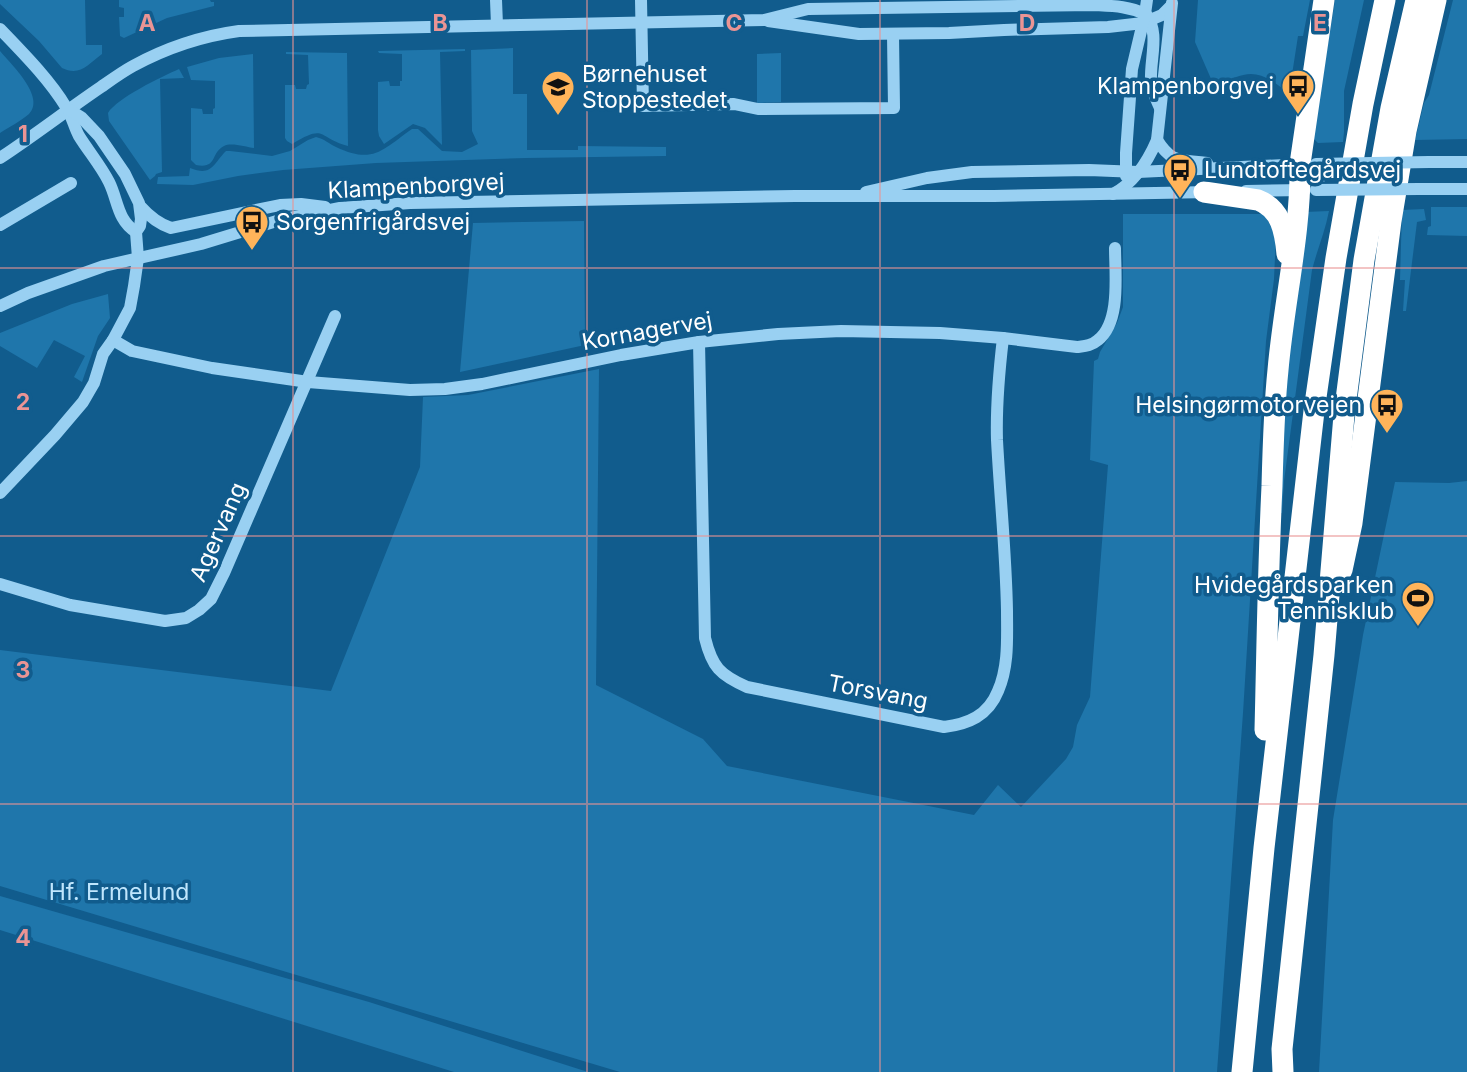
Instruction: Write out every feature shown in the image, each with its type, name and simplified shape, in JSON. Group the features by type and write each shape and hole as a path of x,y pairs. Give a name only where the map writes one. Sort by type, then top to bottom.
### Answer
{"highway":[{"path":"1264,848 1267,589 1274,421 1289,278 1296,233 1312,168 1324,0"},
{"path":"1242,1072 1264,848 1314,411 1336,258 1363,104 1385,0"},
{"path":"1281,1072 1324,654 1344,415 1364,260 1391,108 1416,0"},
{"path":"1324,654 1352,523 1391,220 1406,131 1436,0"},
{"path":"1204,192 1258,200 1266,203 1275,212 1286,236 1289,278"}],"street":[{"path":"496,0 496,25"},
{"path":"641,0 643,106 734,104 758,109 894,107 893,34"},
{"path":"764,20 808,9 1122,3 1146,14 1162,15 1172,3"},
{"path":"1113,195 1151,153 1157,140 1172,3"},
{"path":"0,158 131,67 175,47 225,33 285,29 764,20 859,34 893,34 1108,27 1146,14"},
{"path":"1146,14 1153,30 1152,86 1161,110"},
{"path":"1143,194 1131,175 1132,69 1146,14"},
{"path":"0,29 49,83 68,109 78,135 112,187 119,213 136,232"},
{"path":"68,109 81,117 99,136 125,174 140,206 167,227 280,205 340,208"},
{"path":"1157,140 1165,153 1172,158 1236,167"},
{"name":"Klampenborgvej","path":"849,196 918,180 972,172 1089,170 1131,175 1236,167 1312,168 1377,163 1467,162"},
{"path":"0,225 71,183"},
{"name":"Klampenborgvej","path":"0,306 104,265 201,244 280,220 340,208 410,203 1467,189"},
{"path":"0,493 55,435 83,402 94,383 103,354 130,308 138,258 136,232 140,226 140,206"},
{"name":"Kornagervej","path":"113,340 132,351 212,368 308,382 410,390 482,384 621,355 699,342 778,334 841,331 929,333 1089,346 1100,339 1114,310 1115,248"},
{"name":"Agervang","path":"0,584 70,605 165,621 186,618 200,610 211,599 224,573 335,316"},
{"name":"Torsvang","path":"699,342 705,638 709,656 731,680 747,687 944,727 961,725 977,718 991,705 999,690 1007,648 1006,580 997,439 1003,338"}],"green space":[{"path":"0,0 85,0 86,45 102,45 102,54 79,70 62,68 39,41 0,4"},
{"path":"119,0 210,0 214,2 214,6 167,18 124,38 120,36 119,17 124,17 124,8 119,7"},
{"path":"1198,0 1310,0 1303,36 1298,36 1289,94 1270,80 1254,74 1236,77 1215,88 1195,42"},
{"path":"1335,0 1364,0 1344,91 1343,142 1318,143 1313,138"},
{"path":"1453,0 1467,0 1467,139 1415,140 1424,103 1429,95"},
{"path":"513,48 513,94 527,94 527,150 578,150 578,146 666,147 666,156 376,163 283,170 193,185 157,184 158,177 189,176 190,168 208,170 226,151 272,156 290,151 316,137 360,155 377,152 412,129 418,129 442,151 462,152 478,144 472,131 471,50"},
{"path":"465,49 440,52 442,145 425,128 413,124 384,144 378,130 378,82 389,81 390,86 400,86 402,54 378,51"},
{"path":"0,51 25,81 33,99 33,107 19,122 0,133"},
{"path":"286,52 347,53 348,146 317,133 292,144 285,138 285,85 306,89 309,84 308,55"},
{"path":"781,53 781,102 757,103 757,54"},
{"path":"253,54 254,148 227,145 220,149 208,165 196,165 191,160 191,108 202,109 203,114 213,114 215,81 191,80 187,67 219,58"},
{"path":"179,69 184,78 160,79 162,172 150,180 109,121 108,113 130,95 151,82"},
{"path":"1431,207 1467,207 1467,236 1427,235 1428,227 1431,226"},
{"path":"1424,209 1426,220 1417,222 1406,311 1403,311 1405,280 1400,280 1402,210"},
{"path":"1329,211 1312,270 1282,513 1279,513 1288,363 1305,212"},
{"name":"Hf. Ermelund","path":"1123,214 1264,214 1276,235 1274,279 1266,341 1217,1072 620,1072 0,886 0,650 331,691 420,467 423,397 468,395 599,369 596,685 703,739 727,766 974,815 998,785 1021,807 1066,759 1073,747 1077,725 1090,697 1108,465 1090,460 1094,361 1098,359 1123,307"},
{"path":"584,221 585,345 460,372 473,223"},
{"path":"108,294 110,318 98,336 82,382 74,377 85,356 54,340 37,368 0,346 0,333 72,304"},
{"path":"1467,481 1467,1072 1319,1072 1333,820 1363,635 1395,482"},
{"path":"0,896 369,1002 588,1072 454,1072 0,930"}],"place":[{"name":"Klampenborgvej","path":"1298,116"},
{"name":"Børnehuset Stoppestedet","path":"558,117"},
{"name":"Lundtoftegårdsvej","path":"1180,200"},
{"name":"Sorgenfrigårdsvej","path":"252,252"},
{"name":"Helsingørmotorvejen","path":"1387,435"},
{"name":"Hvidegårdsparken Tennisklub","path":"1418,628"}]}
